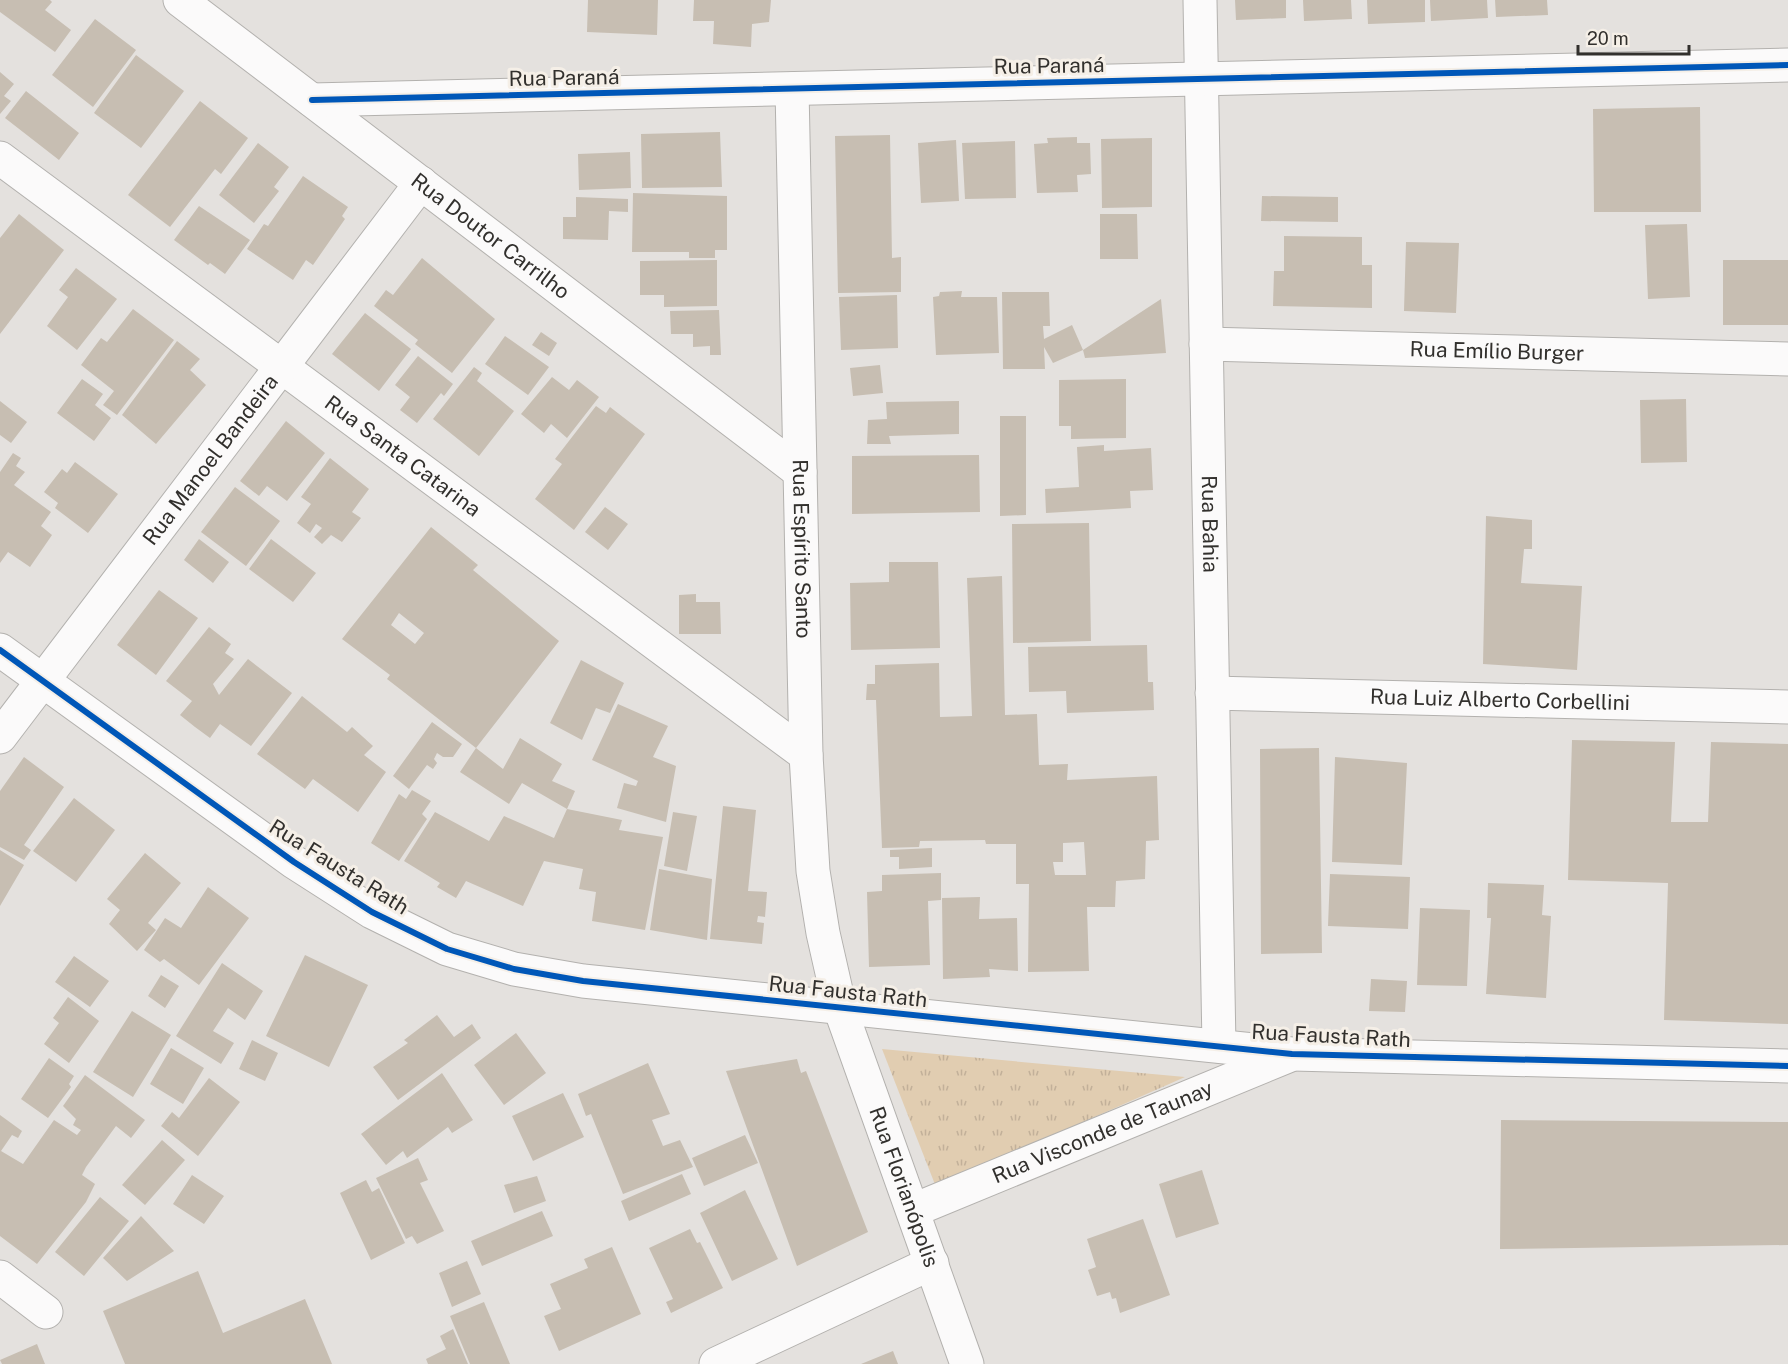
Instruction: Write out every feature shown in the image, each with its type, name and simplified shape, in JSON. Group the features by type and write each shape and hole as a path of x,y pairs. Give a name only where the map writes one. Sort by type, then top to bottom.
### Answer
{"street":[{"name":"Rua Doutor Carrilho","path":"180,0 800,472"},
{"name":"Rua Bahia","path":"1200,0 1219,1046"},
{"name":"Rua Paraná","path":"312,100 1788,65"},
{"name":"Rua Espírito Santo","path":"792,88 806,756 813,872 823,933 840,1008"},
{"name":"Rua Santa Catarina","path":"0,158 806,756"},
{"name":"Rua Manoel Bandeira","path":"0,737 421,183"},
{"name":"Rua Emílio Burger","path":"1206,344 1788,359"},
{"name":"Rua Fausta Rath","path":"0,650 294,862 372,912 447,949 514,969 583,981 1292,1054 1788,1066"},
{"name":"Rua Luiz Alberto Corbellini","path":"1212,693 1788,707"},
{"name":"Rua Florianópolis","path":"840,1008 914,1210 967,1364"},
{"name":"Rua Visconde de Taunay","path":"914,1210 1292,1054"},
{"path":"716,1364 932,1263"},
{"path":"0,1277 46,1312"}],"green space":[{"path":"882,1049 1185,1077 936,1187"}],"building":[{"path":"0,0 50,0 52,2 45,10 71,30 55,52 0,12"},
{"path":"588,0 658,0 657,35 587,32"},
{"path":"694,0 771,0 769,22 752,24 751,47 713,44 714,21 693,21"},
{"path":"1235,0 1286,0 1286,18 1236,20"},
{"path":"1303,0 1351,0 1352,19 1304,21"},
{"path":"1367,0 1425,0 1425,22 1368,24"},
{"path":"1430,0 1487,0 1488,18 1431,21"},
{"path":"1495,0 1547,0 1548,15 1496,17"},
{"path":"95,19 136,50 93,107 52,75"},
{"path":"136,55 184,91 141,148 94,113"},
{"path":"0,72 14,84 4,96 11,101 0,114"},
{"path":"26,91 79,133 59,160 5,118"},
{"path":"200,101 248,138 221,174 215,169 170,227 128,195"},
{"path":"1700,107 1701,212 1594,212 1593,109"},
{"path":"720,132 722,187 642,188 641,134"},
{"path":"890,135 892,258 901,257 901,292 838,293 835,136"},
{"path":"1077,137 1077,143 1090,143 1091,174 1077,175 1078,192 1037,193 1034,144 1048,143 1047,138"},
{"path":"1152,138 1152,207 1102,208 1101,139"},
{"path":"956,140 959,201 921,203 918,143"},
{"path":"1015,141 1016,198 965,199 962,143"},
{"path":"258,143 289,167 274,187 279,191 254,223 219,195"},
{"path":"630,152 631,188 579,190 578,154"},
{"path":"303,176 348,207 342,216 345,219 313,265 306,260 293,280 247,249 264,224 268,226"},
{"path":"633,193 727,196 727,250 715,250 715,258 689,258 689,252 632,252"},
{"path":"1262,196 1338,197 1338,222 1261,221"},
{"path":"576,197 628,199 628,212 609,211 608,240 563,239 563,217 576,217"},
{"path":"199,206 250,240 225,274 210,263 208,265 174,240"},
{"path":"19,214 64,250 0,334 0,238"},
{"path":"1100,214 1137,214 1138,259 1100,259"},
{"path":"1687,224 1690,297 1648,299 1645,225"},
{"path":"1284,236 1362,237 1362,265 1372,265 1372,308 1273,306 1274,271 1284,271"},
{"path":"1406,242 1459,243 1456,313 1404,311"},
{"path":"422,258 495,319 452,373 415,344 418,340 374,306 386,290 393,295"},
{"path":"717,260 717,306 664,307 664,295 640,295 640,261"},
{"path":"1723,260 1788,260 1788,325 1723,325"},
{"path":"76,268 117,299 77,350 47,326 68,297 59,290"},
{"path":"962,291 961,297 997,297 999,353 936,355 933,297 939,296 940,292"},
{"path":"1002,292 1049,292 1050,326 1043,326 1044,339 1072,325 1083,350 1053,363 1044,347 1045,369 1003,369"},
{"path":"897,295 898,348 841,350 839,297"},
{"path":"1161,299 1166,353 1085,358 1083,350"},
{"path":"133,309 174,340 117,415 103,405 114,391 81,365 101,338 107,342"},
{"path":"719,310 721,355 710,355 710,346 693,347 693,334 671,334 670,311"},
{"path":"365,313 411,349 379,391 332,354"},
{"path":"541,332 557,343 549,356 532,345"},
{"path":"505,336 549,367 528,395 485,364"},
{"path":"177,341 200,359 190,370 206,385 156,444 122,415"},
{"path":"418,356 453,384 444,396 441,393 417,423 400,410 410,397 395,385"},
{"path":"880,365 883,393 853,396 850,368"},
{"path":"474,367 482,373 477,381 514,411 479,456 433,419"},
{"path":"552,377 569,390 577,380 599,397 567,438 551,424 544,433 521,414"},
{"path":"82,379 103,394 95,405 111,418 94,441 57,413"},
{"path":"1126,379 1126,438 1071,439 1071,426 1059,426 1059,380"},
{"path":"1686,399 1687,462 1641,463 1640,400"},
{"path":"0,401 27,422 11,443 0,435"},
{"path":"959,401 959,434 889,436 891,444 867,444 868,420 887,419 886,402"},
{"path":"596,406 606,413 610,407 645,434 574,530 535,499 562,464 555,459"},
{"path":"1000,416 1026,416 1026,515 1000,516"},
{"path":"286,421 325,453 287,501 267,486 259,496 240,481"},
{"path":"1104,445 1104,451 1151,448 1153,490 1130,491 1131,508 1046,513 1045,489 1079,487 1077,447"},
{"path":"13,453 21,458 16,466 25,472 14,485 51,512 41,526 52,535 30,567 8,552 0,563 0,472"},
{"path":"979,455 980,512 852,514 852,456"},
{"path":"330,458 369,489 352,512 361,518 342,542 331,535 322,544 314,537 322,528 316,524 310,533 297,523 311,504 301,497"},
{"path":"75,462 118,494 88,533 55,508 58,503 44,492 62,469 67,473"},
{"path":"235,487 280,521 246,566 201,532"},
{"path":"605,507 628,524 608,550 585,532"},
{"path":"1486,516 1532,520 1532,549 1524,549 1521,583 1582,586 1577,670 1483,664"},
{"path":"1089,523 1091,641 1013,643 1012,524"},
{"path":"431,527 478,565 473,570 559,641 476,748 387,679 390,675 342,639","holes":["399,613 424,633 415,644 391,625"]},
{"path":"199,539 229,562 213,583 184,560"},
{"path":"271,539 316,573 293,602 249,569"},
{"path":"889,562 938,562 940,648 851,650 850,583 889,582"},
{"path":"1002,576 1005,715 1037,714 1039,765 1068,764 1067,780 1157,776 1159,840 1146,841 1145,879 1116,881 1115,907 1087,907 1089,971 1028,972 1029,884 1016,884 1016,844 986,844 985,840 920,841 919,847 882,848 876,700 866,700 867,684 875,684 875,665 939,663 940,717 972,716 967,578","holes":["1084,842 1086,875 1055,875 1053,862 1063,862 1063,843"]},
{"path":"159,590 198,618 156,675 117,645"},
{"path":"696,594 696,602 720,602 721,634 679,634 679,595"},
{"path":"209,627 231,644 225,653 234,659 213,684 219,695 248,659 292,693 251,746 220,724 210,738 195,727 180,715 192,701 166,681"},
{"path":"1147,645 1148,682 1153,682 1154,710 1067,713 1066,691 1029,692 1028,647"},
{"path":"581,660 624,683 610,713 596,708 582,740 550,723"},
{"path":"302,696 347,732 352,727 373,746 364,755 386,772 358,812 313,779 305,789 257,754"},
{"path":"618,704 668,726 653,757 676,766 666,822 617,808 624,783 636,786 638,781 592,760"},
{"path":"432,722 462,744 453,757 443,757 437,753 434,759 437,763 433,769 427,765 409,789 393,776"},
{"path":"520,738 562,764 552,781 575,791 567,809 522,783 509,804 460,772 476,748 503,769"},
{"path":"1572,740 1675,742 1671,822 1708,822 1711,742 1788,744 1788,1024 1664,1020 1668,883 1568,880"},
{"path":"1319,748 1322,953 1261,954 1260,749"},
{"path":"24,757 64,787 24,845 31,850 24,860 0,847 0,791"},
{"path":"1335,757 1407,763 1402,865 1332,862"},
{"path":"412,790 431,801 422,814 427,819 399,861 371,843 399,794 406,799"},
{"path":"74,798 115,830 76,882 33,851"},
{"path":"723,806 756,810 748,891 767,892 765,917 758,916 757,922 764,923 762,944 710,939"},
{"path":"567,809 622,820 619,830 663,837 645,930 592,921 596,892 579,889 583,869 544,861 523,906 466,881 456,898 437,887 440,883 404,861 435,812 489,841 504,816 554,838"},
{"path":"673,812 697,816 687,871 664,866"},
{"path":"932,848 932,867 899,869 899,857 890,857 890,850"},
{"path":"0,850 24,865 0,906"},
{"path":"145,853 181,883 148,923 156,930 137,951 109,924 120,910 107,899"},
{"path":"659,869 712,879 707,940 650,930"},
{"path":"941,873 941,900 928,901 930,965 869,967 867,892 882,891 882,875"},
{"path":"1330,874 1410,877 1408,929 1328,926"},
{"path":"1488,883 1544,885 1542,915 1551,916 1546,998 1486,994 1491,918 1487,918"},
{"path":"208,887 249,918 199,985 164,959 160,962 144,950 165,918 181,928"},
{"path":"980,897 979,919 1017,918 1018,971 989,969 990,977 943,979 942,898"},
{"path":"1420,908 1470,910 1467,986 1417,985"},
{"path":"305,955 368,985 329,1067 266,1036"},
{"path":"74,956 109,981 90,1007 55,982"},
{"path":"222,963 263,991 245,1020 228,1008 213,1031 234,1043 221,1064 176,1036"},
{"path":"161,975 179,986 165,1008 148,996"},
{"path":"1371,979 1407,981 1405,1012 1369,1011"},
{"path":"68,997 99,1021 69,1063 44,1044 59,1023 53,1018"},
{"path":"132,1011 171,1035 133,1097 93,1072"},
{"path":"437,1015 454,1037 472,1024 481,1038 398,1100 373,1067 408,1043 404,1040"},
{"path":"516,1033 546,1073 504,1105 474,1065"},
{"path":"252,1040 278,1053 265,1081 239,1069"},
{"path":"171,1048 204,1068 183,1104 150,1084"},
{"path":"49,1058 74,1076 69,1084 71,1087 48,1118 21,1099"},
{"path":"797,1059 801,1073 806,1071 868,1232 797,1266 726,1071"},
{"path":"648,1063 670,1114 652,1120 663,1146 680,1140 693,1167 623,1194 591,1114 586,1116 578,1094"},
{"path":"442,1073 473,1120 452,1133 448,1127 407,1158 403,1151 386,1165 361,1134"},
{"path":"85,1075 145,1120 131,1138 116,1126 82,1175 95,1184 86,1202 37,1264 0,1236 0,1115 22,1131 18,1138 12,1135 1,1151 23,1164 54,1120 77,1135 81,1130 73,1125 76,1119 63,1106"},
{"path":"209,1078 240,1102 198,1156 161,1126 172,1112 179,1118"},
{"path":"563,1093 584,1137 533,1161 512,1116"},
{"path":"1501,1120 1788,1122 1788,1245 1500,1249"},
{"path":"745,1135 758,1163 704,1186 692,1158"},
{"path":"162,1140 185,1160 145,1205 122,1185"},
{"path":"418,1158 428,1180 420,1183 444,1231 417,1244 412,1236 406,1239 376,1178"},
{"path":"1202,1170 1219,1224 1176,1238 1159,1184"},
{"path":"682,1174 691,1194 629,1221 621,1201"},
{"path":"192,1175 224,1196 204,1224 173,1204"},
{"path":"537,1176 546,1201 514,1213 504,1185"},
{"path":"366,1180 372,1192 379,1188 405,1243 371,1260 340,1193"},
{"path":"745,1190 778,1259 732,1281 700,1213"},
{"path":"100,1197 129,1221 84,1276 55,1252"},
{"path":"542,1211 553,1236 482,1266 471,1241"},
{"path":"141,1216 174,1251 127,1281 103,1258"},
{"path":"1143,1219 1170,1295 1120,1313 1116,1298 1112,1299 1110,1292 1097,1296 1088,1270 1096,1267 1087,1239"},
{"path":"690,1229 697,1243 700,1242 723,1288 671,1313 666,1302 673,1299 649,1248"},
{"path":"612,1247 641,1314 559,1351 544,1316 561,1309 550,1284 588,1268 584,1259"},
{"path":"467,1261 481,1294 452,1307 439,1273"},
{"path":"198,1271 223,1333 305,1299 332,1364 125,1364 103,1311"},
{"path":"484,1302 510,1364 470,1364 450,1316"},
{"path":"453,1329 468,1364 428,1364 426,1359 446,1349 440,1336"},
{"path":"37,1344 45,1364 2,1364 0,1360"},
{"path":"893,1351 898,1364 861,1364"}],"cycle path":[{"path":"312,100 1788,65"},
{"path":"0,650 294,862 372,912 447,949 514,969 583,981 1292,1054 1788,1066"}]}
